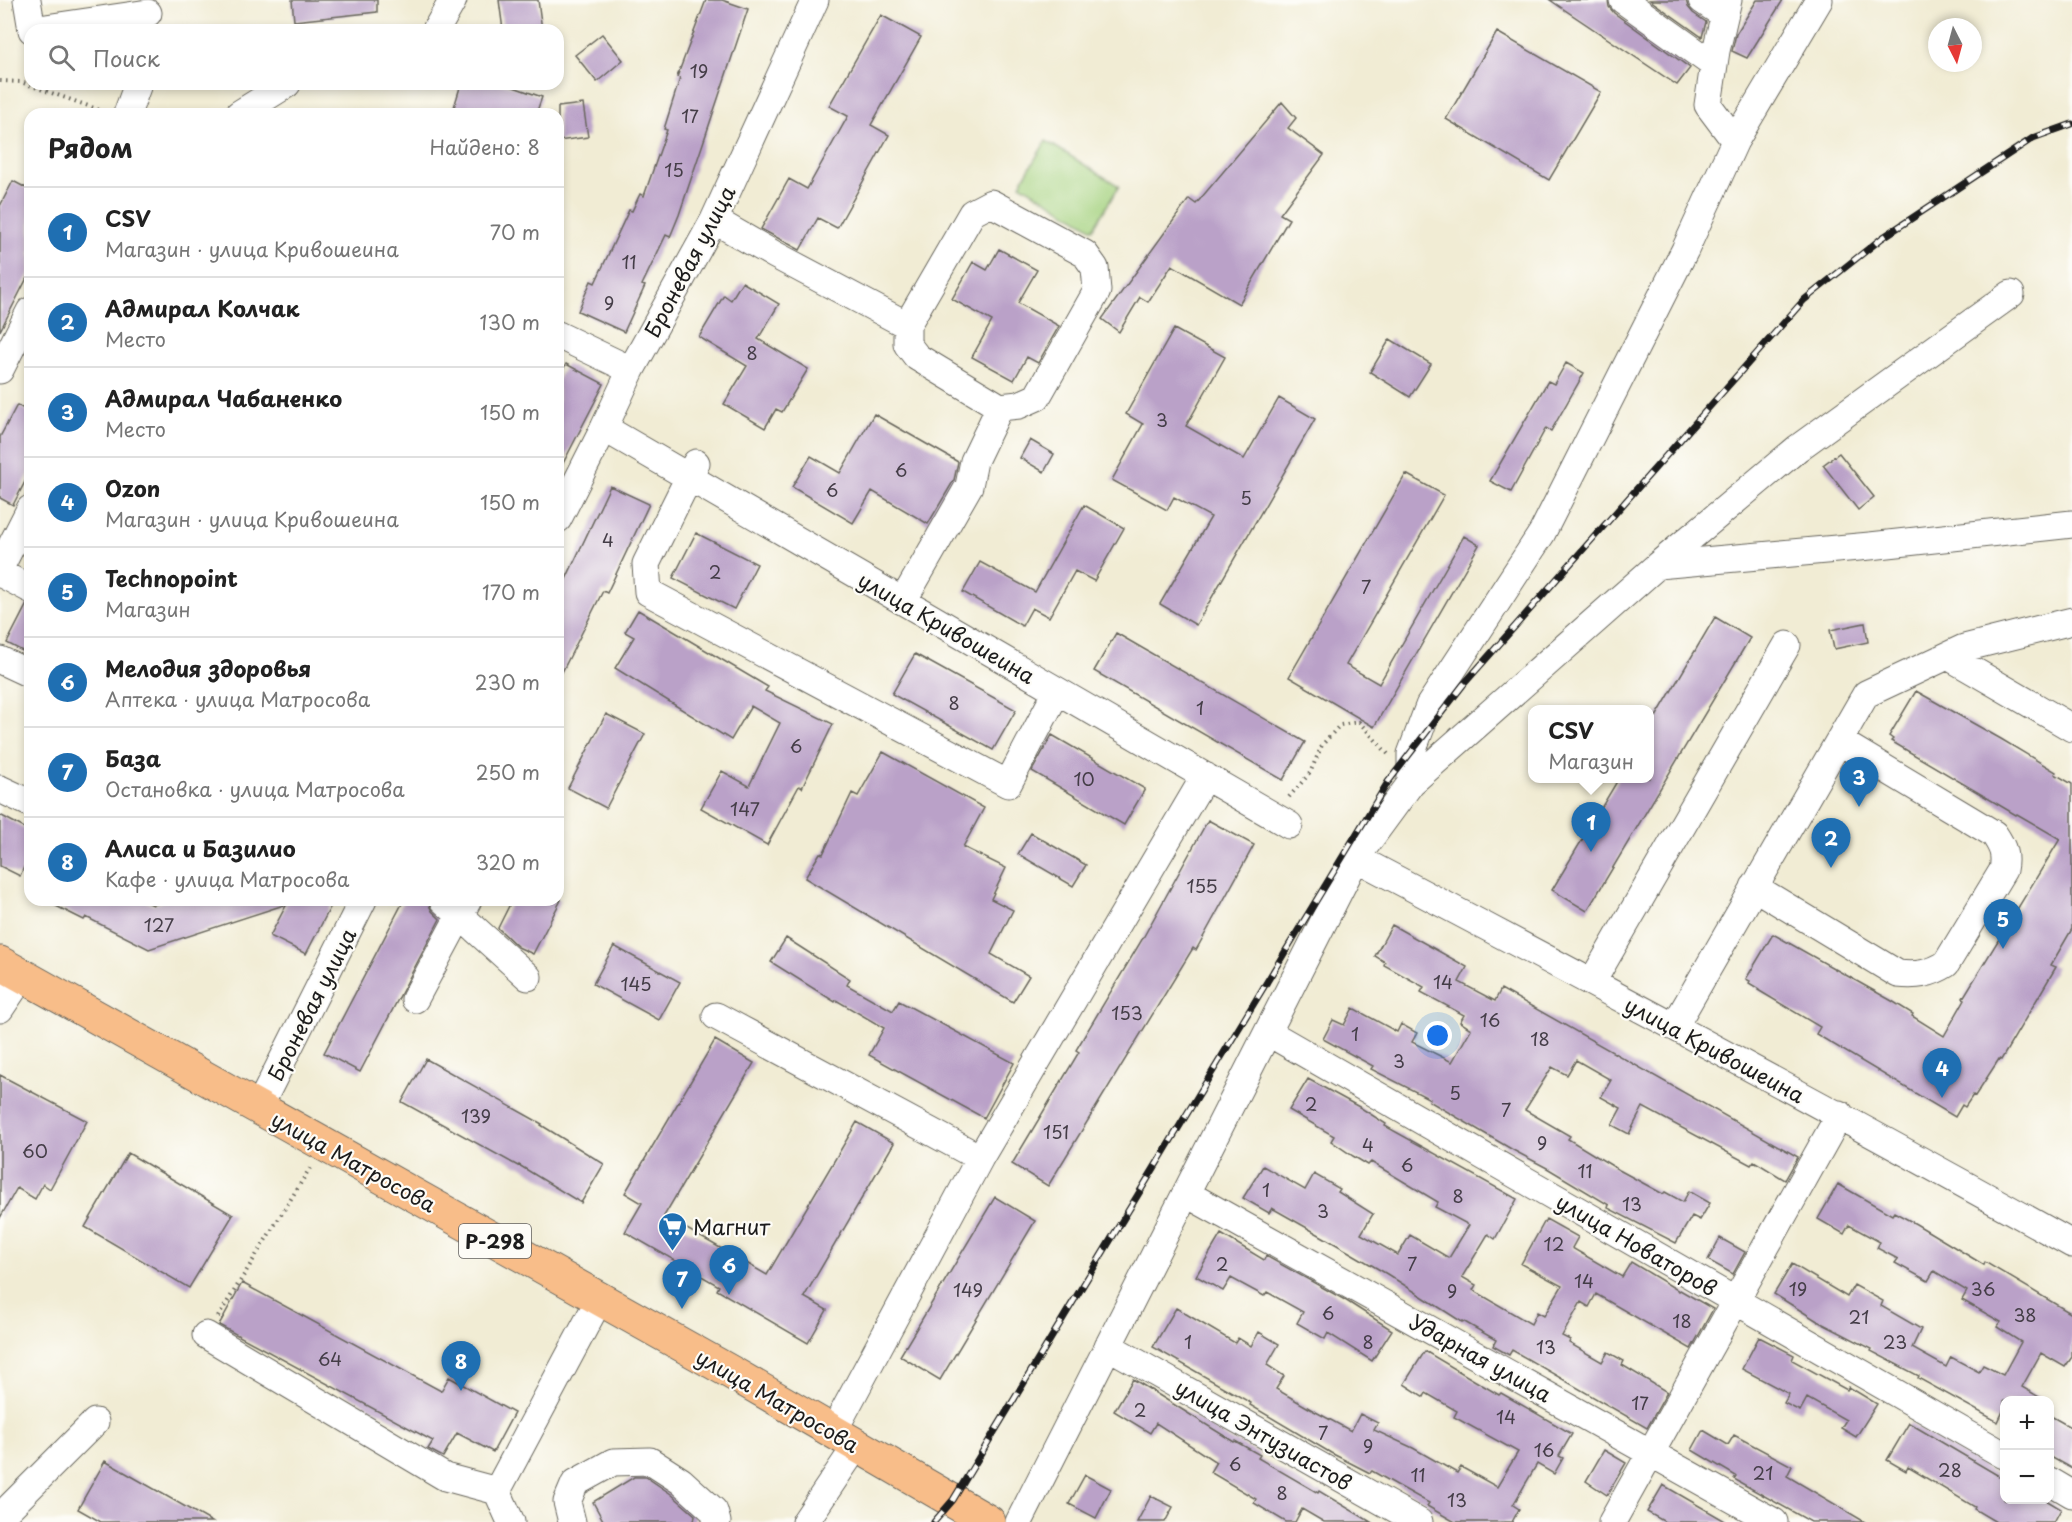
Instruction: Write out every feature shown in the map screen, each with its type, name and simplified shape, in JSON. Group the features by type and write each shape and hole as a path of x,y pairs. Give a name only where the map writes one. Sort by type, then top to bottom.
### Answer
{"highway":[{"name":"улица Матросова","path":"12,969 845,1438 989,1522"}],"street":[{"path":"27,0 31,24"},
{"path":"439,24 453,0"},
{"name":"Броневая улица","path":"567,481 604,428 631,370 714,220 815,0"},
{"path":"1623,0 1714,65"},
{"path":"1702,0 1726,8 1708,105 1735,141"},
{"path":"1411,783 1411,754 1429,706 1542,533 1685,250 1735,141 1819,0"},
{"path":"76,24 148,14"},
{"path":"129,108 136,90"},
{"path":"249,108 278,90"},
{"path":"991,203 1085,254 1095,268 1097,291 1037,397 1019,405 1000,407 917,357 907,344 907,324 972,213 991,203"},
{"path":"714,220 775,255 907,324"},
{"path":"1019,1522 1356,858 1411,783 1658,565 1798,448 2011,294"},
{"path":"0,370 24,323"},
{"path":"564,338 631,370"},
{"path":"903,601 969,486 974,461 1000,407"},
{"name":"улица Кривошеина","path":"604,428 693,470 903,601 1289,825"},
{"path":"693,470 646,564 648,592 1008,784 1057,691"},
{"path":"0,568 24,521"},
{"path":"1658,565 1870,546 2072,524"},
{"path":"0,573 24,586"},
{"path":"1674,1027 1866,694 1964,648 2072,621"},
{"path":"1592,982 1787,645"},
{"path":"1948,656 2072,728"},
{"path":"0,660 24,671"},
{"path":"1754,887 1898,974 1915,976 1932,972 1946,964 2004,870 2005,857 2002,845 1994,834 1839,741"},
{"path":"805,1522 980,1158 1205,776"},
{"path":"0,789 24,800"},
{"name":"улица Кривошеина","path":"1356,858 1840,1114 2072,1244"},
{"name":"Броневая улица","path":"259,1107 360,906"},
{"path":"415,999 457,906"},
{"path":"458,906 528,977"},
{"path":"0,1009 12,969"},
{"path":"716,1016 980,1158"},
{"name":"улица Новаторов","path":"1269,1033 2000,1453"},
{"path":"1612,1522 1840,1114"},
{"name":"Ударная улица","path":"1187,1194 1774,1522"},
{"path":"497,1491 599,1300"},
{"path":"206,1335 445,1477 497,1491"},
{"name":"улица Энтузиастов","path":"1108,1346 1419,1522"},
{"path":"0,1517 95,1422"},
{"path":"572,1522 567,1502 575,1483 613,1462 650,1461 681,1481 714,1510 717,1522"},
{"path":"2054,1484 2072,1494"},
{"path":"497,1491 511,1522"}],"path":[{"path":"0,81 24,83"},
{"path":"44,90 94,108"},
{"path":"1264,811 1291,796 1310,773 1322,745 1340,725 1359,722 1391,759"},
{"path":"206,1335 325,1144"}],"green space":[{"path":"1046,141 1119,186 1093,229 1020,184"}],"building":[{"path":"292,0 377,0 377,12 294,21"},
{"path":"499,0 538,0 541,24 502,24"},
{"path":"706,0 722,0 748,9 679,215 670,237 666,235 642,285 645,286 624,332 578,311 591,281 595,283 629,210 632,211 640,194 644,196 667,130 664,129 680,78 677,77"},
{"path":"1550,0 1608,0 1609,7 1614,13 1690,68 1677,85"},
{"path":"1650,0 1686,0 1693,13 1706,22 1702,37"},
{"path":"1757,0 1783,0 1747,58 1732,51 1736,34"},
{"path":"881,15 921,37 871,125 889,135 837,228 818,218 800,250 761,229 789,179 807,189 848,116 829,106"},
{"path":"1497,32 1601,92 1549,180 1446,119"},
{"path":"602,34 623,60 597,82 575,55"},
{"path":"459,90 522,90 542,97 538,108 454,108"},
{"path":"1282,102 1296,118 1288,128 1324,155 1280,214 1289,219 1239,304 1172,265 1148,302 1140,297 1119,332 1102,319 1189,199 1196,204"},
{"path":"583,104 588,137 564,140 564,108 558,107"},
{"path":"13,181 24,187 24,284 0,331 0,206"},
{"path":"999,249 1037,270 1018,303 1059,326 1038,363 1027,357 1014,380 972,357 992,321 952,299 973,262 987,270"},
{"path":"742,282 779,304 758,339 808,369 782,412 776,409 765,428 724,404 747,366 699,337 724,295 731,300"},
{"path":"1174,329 1225,357 1186,426 1244,459 1279,398 1315,419 1196,625 1160,604 1211,517 1174,497 1167,510 1112,480 1143,424 1126,414"},
{"path":"1390,339 1431,364 1410,397 1370,372"},
{"path":"1566,363 1584,373 1551,431 1546,428 1511,492 1490,481 1548,381 1554,384"},
{"path":"566,364 604,384 564,461 564,368"},
{"path":"17,405 24,409 24,484 13,505 0,498 0,437"},
{"path":"874,414 958,462 954,480 928,524 872,491 853,523 792,487 811,456 840,473"},
{"path":"1030,440 1054,454 1044,472 1020,458"},
{"path":"1839,453 1874,497 1858,510 1823,465"},
{"path":"1406,474 1444,495 1346,665 1379,684 1464,536 1479,545 1374,727 1289,677"},
{"path":"610,486 649,504 607,593 603,591 564,668 564,583"},
{"path":"1084,505 1124,528 1094,581 1075,571 1049,617 1032,608 1022,626 963,592 980,562 1035,592"},
{"path":"696,533 757,564 734,609 673,578"},
{"path":"24,610 24,652 7,643"},
{"path":"638,610 768,687 765,691 833,724 802,788 799,786 767,845 701,808 722,771 749,786 780,723 751,706 731,740 615,668 634,637 625,632"},
{"path":"1715,617 1750,638 1587,911 1552,890 1616,783 1654,783 1654,720"},
{"path":"1865,623 1868,642 1834,649 1830,630"},
{"path":"1116,633 1305,742 1283,780 1094,671"},
{"path":"915,654 1016,710 993,750 892,694"},
{"path":"1916,691 2001,739 2072,784 2072,929 2051,965 2056,967 2001,1060 1999,1059 1975,1096 1973,1095 1965,1107 1962,1105 1955,1117 1816,1034 1820,1027 1758,990 1746,979 1773,934 1892,1001 1944,1036 1965,999 1963,998 2060,839 1891,741 1893,739 1889,736"},
{"path":"606,714 645,734 606,808 568,788"},
{"path":"1052,735 1145,789 1124,825 1032,771"},
{"path":"883,752 984,808 963,847 1006,868 991,899 1013,910 991,954 1029,976 1013,1002 805,878 820,853 823,854 852,793 858,796"},
{"path":"0,815 24,828 24,867 20,876 0,866"},
{"path":"1208,820 1254,845 1196,950 1193,948 1048,1186 1012,1164 1079,1052 1076,1050 1143,938"},
{"path":"1031,833 1086,865 1073,886 1018,854"},
{"path":"56,906 281,906 149,949 86,917 84,920"},
{"path":"286,906 331,906 306,954 270,936"},
{"path":"401,906 430,906 440,919 360,1072 324,1053"},
{"path":"509,906 558,906 533,954 518,947 498,928"},
{"path":"1392,925 1467,967 1459,982 1495,1001 1501,989 1798,1157 1785,1180 1754,1161 1751,1165 1643,1107 1629,1134 1612,1125 1621,1108 1601,1097 1611,1080 1576,1060 1567,1075 1552,1067 1525,1110 1570,1136 1568,1139 1663,1194 1665,1192 1683,1202 1689,1191 1710,1203 1700,1220 1692,1216 1676,1243 1608,1208 1609,1205 1547,1168 1429,1101 1430,1099 1371,1069 1373,1066 1323,1039 1333,1020 1344,1025 1353,1008 1397,1032 1401,1024 1417,1033 1412,1042 1452,1062 1471,1029 1460,1022 1464,1015 1421,992 1424,987 1384,965 1385,962 1375,956"},
{"path":"786,938 850,979 847,985 893,1011 899,1001 1014,1063 984,1118 869,1055 884,1028 836,1000 835,1002 771,962"},
{"path":"614,946 680,982 659,1020 593,984"},
{"path":"715,1040 754,1063 664,1216 767,1275 857,1122 894,1143 804,1297 827,1310 808,1343 717,1290 719,1286 625,1232 642,1203 625,1193"},
{"path":"426,1059 542,1124 604,1164 581,1203 519,1165 402,1102"},
{"path":"0,1075 87,1121 50,1189 43,1184 35,1199 17,1188 0,1218"},
{"path":"1308,1079 1361,1108 1386,1124 1385,1126 1517,1199 1495,1239 1488,1234 1462,1277 1476,1285 1473,1290 1531,1324 1537,1312 1544,1316 1562,1286 1521,1264 1546,1219 1578,1237 1572,1248 1622,1277 1631,1262 1713,1309 1691,1349 1596,1294 1589,1307 1581,1302 1562,1336 1570,1340 1569,1343 1602,1362 1608,1352 1624,1361 1622,1365 1667,1392 1647,1428 1512,1350 1509,1355 1493,1346 1496,1340 1462,1322 1325,1238 1272,1208 1269,1213 1243,1198 1263,1166 1305,1190 1314,1174 1340,1189 1338,1192 1373,1214 1361,1234 1398,1255 1410,1235 1449,1258 1469,1225 1435,1207 1438,1202 1371,1162 1368,1165 1353,1156 1331,1141 1334,1136 1289,1110"},
{"path":"128,1153 233,1215 189,1288 85,1227"},
{"path":"1838,1184 1892,1215 1894,1212 1984,1265 1985,1262 2072,1314 2072,1357 2065,1367 2041,1353 2022,1387 2037,1396 2000,1396 1998,1422 1871,1351 1872,1349 1819,1322 1774,1294 1792,1264 1847,1297 1854,1285 1883,1301 1881,1306 1921,1329 1912,1348 1946,1367 1951,1357 1979,1372 1983,1365 2003,1375 2021,1342 1997,1327 2001,1322 1962,1300 1967,1291 1934,1271 1928,1281 1895,1263 1898,1259 1877,1248 1880,1242 1849,1225 1844,1234 1818,1219"},
{"path":"995,1197 1035,1221 940,1380 900,1356"},
{"path":"1221,1234 1264,1260 1266,1256 1345,1300 1392,1330 1372,1361 1328,1333 1325,1339 1297,1323 1303,1312 1267,1292 1264,1296 1231,1278 1223,1291 1196,1276"},
{"path":"1720,1238 1745,1252 1733,1274 1708,1260"},
{"path":"242,1283 441,1391 449,1377 514,1413 493,1452 457,1433 443,1457 428,1449 433,1441 219,1325"},
{"path":"1176,1308 1235,1343 1238,1338 1251,1346 1259,1332 1279,1344 1267,1365 1284,1376 1276,1389 1314,1411 1351,1431 1360,1414 1378,1423 1374,1430 1413,1448 1457,1473 1461,1467 1497,1487 1518,1452 1454,1417 1457,1411 1426,1393 1424,1397 1404,1384 1425,1351 1499,1395 1501,1393 1572,1434 1559,1456 1563,1458 1554,1474 1537,1464 1513,1505 1519,1509 1512,1522 1455,1522 1427,1506 1429,1503 1372,1471 1370,1473 1331,1453 1250,1405 1251,1403 1153,1347"},
{"path":"1759,1337 1794,1355 1792,1360 1847,1390 1849,1387 1877,1404 1856,1437 1841,1428 1846,1420 1807,1398 1800,1411 1784,1403 1789,1394 1742,1369"},
{"path":"1133,1379 1234,1442 1260,1455 1258,1458 1371,1522 1324,1522 1302,1509 1295,1522 1286,1522 1254,1503 1256,1499 1210,1472 1216,1462 1156,1423 1150,1433 1114,1411"},
{"path":"2054,1418 2072,1428 2072,1469 2054,1459"},
{"path":"1909,1423 2000,1477 2000,1504 2053,1504 2061,1509 2054,1522 1996,1522 1908,1467 1906,1471 1887,1460"},
{"path":"1703,1430 1728,1445 1734,1435 1792,1466 1787,1476 1865,1522 1811,1522 1734,1479 1736,1476 1692,1450"},
{"path":"1604,1450 1626,1463 1607,1495 1586,1481"},
{"path":"105,1461 212,1522 101,1522 78,1509"},
{"path":"1085,1475 1111,1489 1096,1518 1069,1504"},
{"path":"634,1477 646,1477 671,1494 695,1515 694,1522 604,1522 593,1502"},
{"path":"1663,1485 1727,1522 1665,1522 1647,1512"},
{"path":"1151,1496 1173,1507 1165,1522 1137,1522"}],"railway":[{"path":"934,1522 953,1500 1388,782 1463,685 1804,300 1882,238 2033,138 2072,124"}],"place":[{"name":"Адмирал Чабаненко","path":"1859,807"},
{"name":"CSV","path":"1591,852"},
{"name":"Адмирал Колчак","path":"1831,868"},
{"name":"Technopoint","path":"2003,949"},
{"name":"Ozon","path":"1942,1098"},
{"name":"Магнит","path":"672,1252"},
{"name":"Мелодия здоровья","path":"729,1295"},
{"name":"База","path":"682,1309"},
{"name":"Алиса и Базилио","path":"461,1391"}]}
